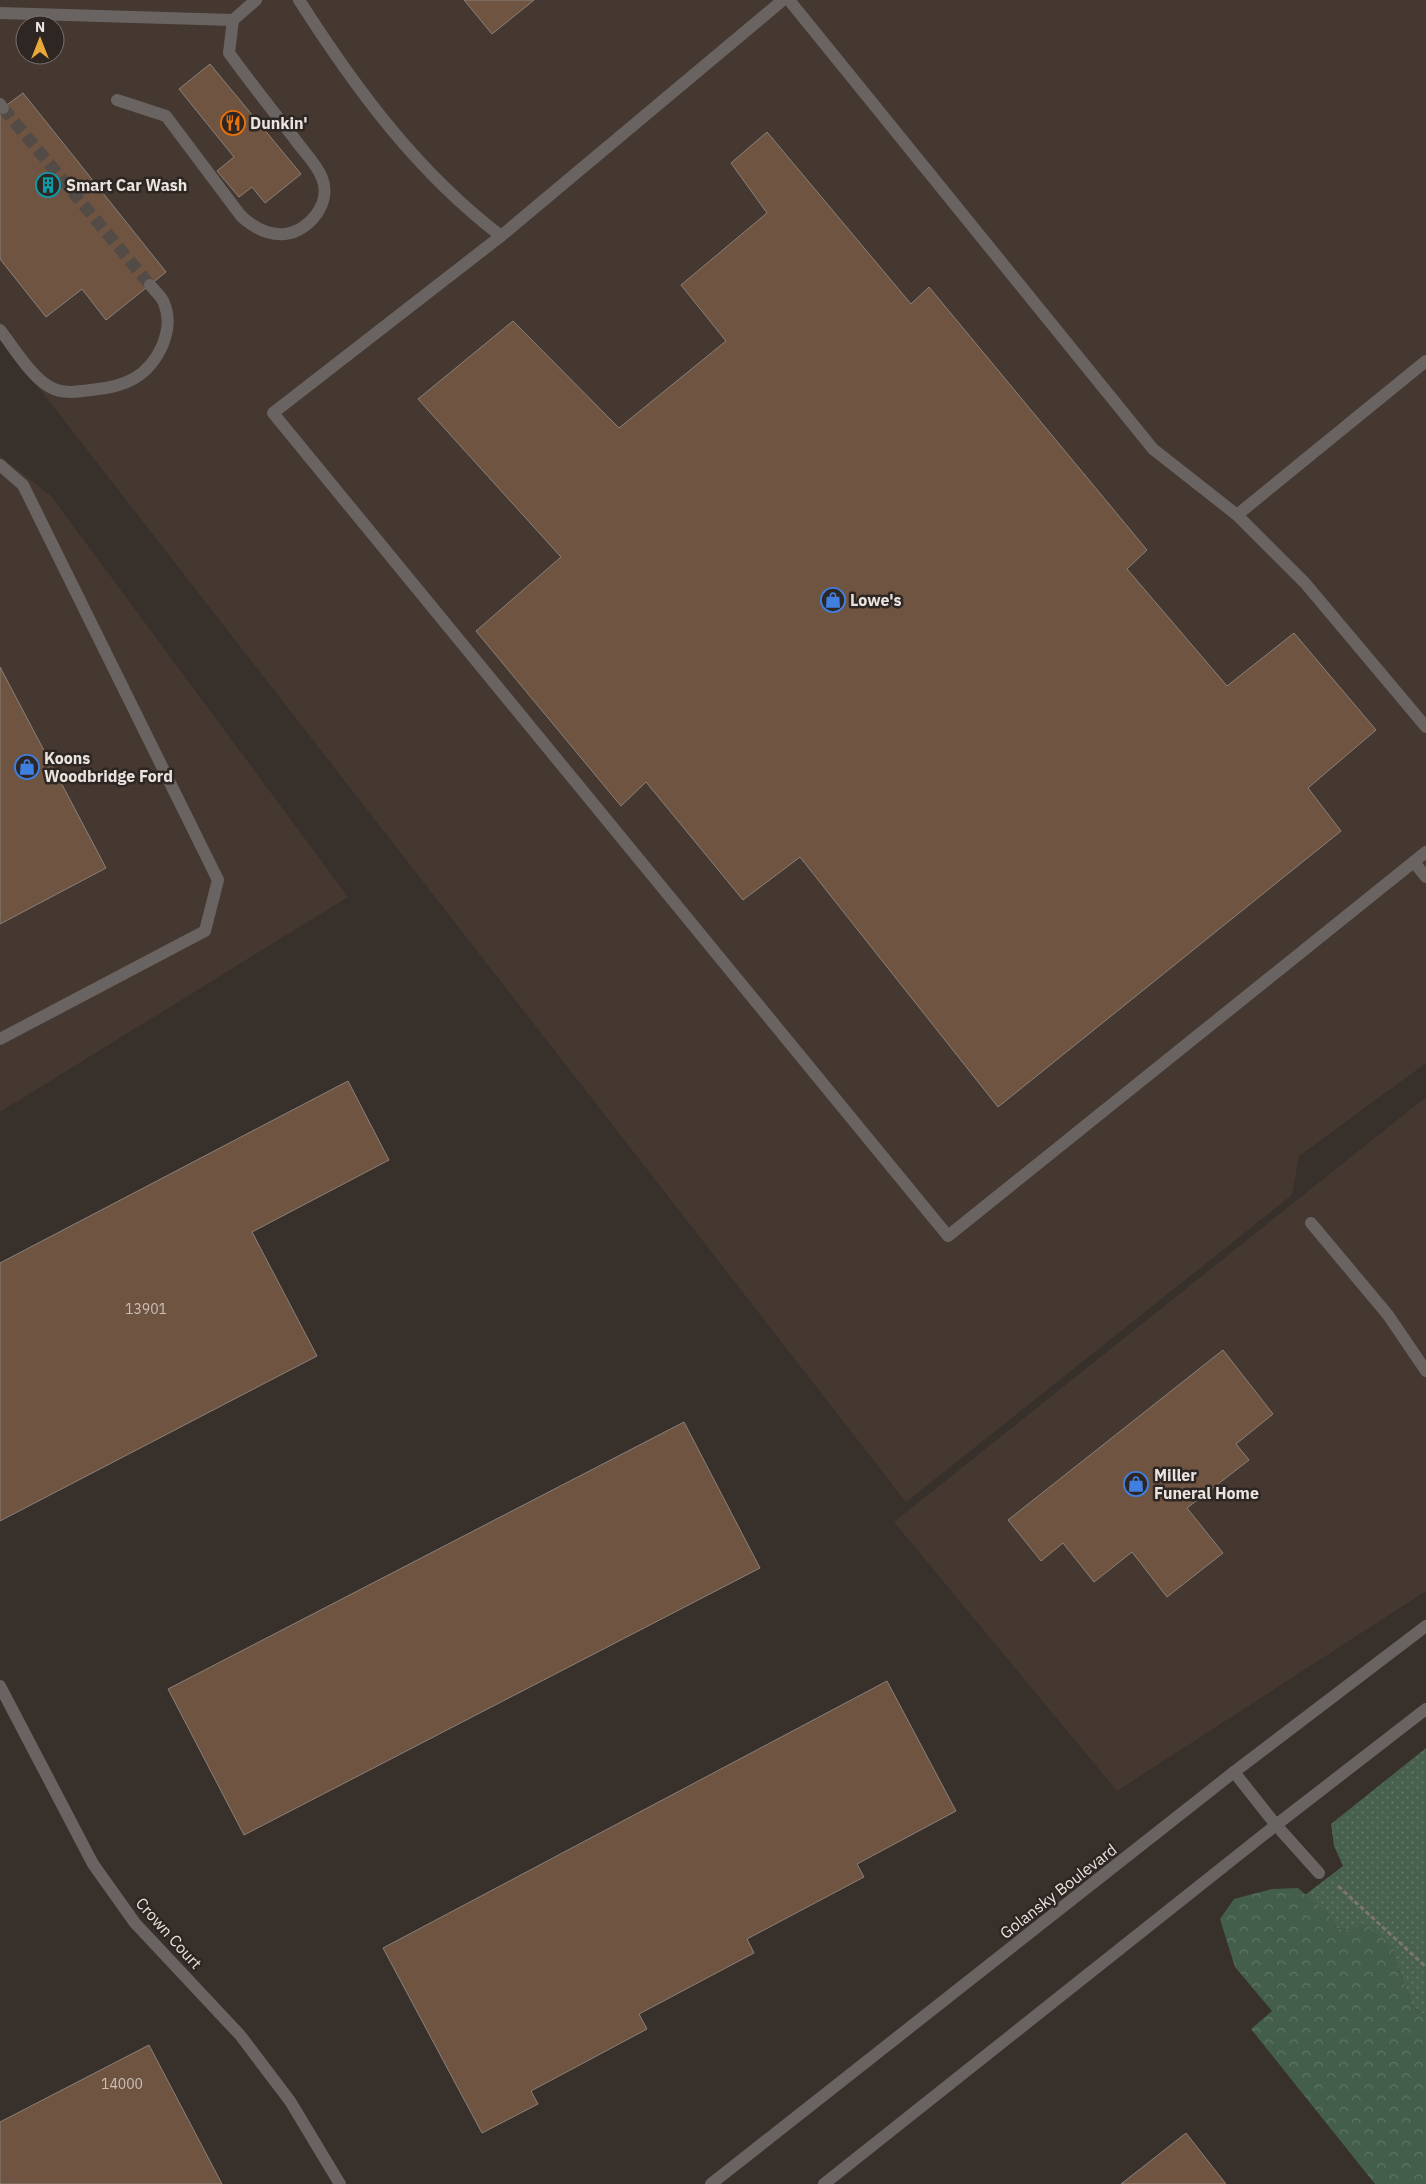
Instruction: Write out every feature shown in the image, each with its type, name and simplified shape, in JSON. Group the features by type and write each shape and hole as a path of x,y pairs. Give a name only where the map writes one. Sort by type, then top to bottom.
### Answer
{"street":[{"path":"117,100 166,116 241,216 252,227 270,233 286,234 302,227 317,214 324,201 325,187 314,165 228,53 233,20 256,0"},
{"path":"299,0 336,58 375,112 419,162 460,203 502,236"},
{"path":"784,0 502,236 273,413 948,1236 1426,852"},
{"path":"789,0 1153,449 1237,515 1305,583 1426,728"},
{"path":"0,14 233,20"},
{"path":"0,330 40,381 55,390 60,392 83,391 126,383 146,371 166,336 169,319 164,301 150,286"},
{"path":"1237,515 1426,361"},
{"path":"0,465 23,485 218,880 205,931 0,1038"},
{"path":"1414,862 1426,877"},
{"path":"1311,1223 1388,1315 1426,1371"},
{"name":"Golansky Boulevard","path":"712,2184 1234,1772 1426,1626"},
{"name":"Crown Court","path":"0,1686 93,1864 135,1924 240,2035 290,2101 340,2184"},
{"path":"824,2184 1276,1825 1426,1709"},
{"path":"1234,1772 1276,1825 1319,1873"}],"path":[{"path":"1319,1873 1355,1900 1426,1967"}],"shaded area":[{"path":"0,0 1426,0 1426,1063 1299,1156 1292,1195 906,1502 0,338"},
{"path":"0,456 51,496 348,897 0,1112"},
{"path":"1426,1097 1426,1591 1117,1791 894,1522"}],"green space":[{"path":"1426,1748 1426,2016 1413,2007 1392,1947 1350,1930 1337,1928 1327,1913 1305,1895 1343,1866 1334,1846 1331,1824"},
{"path":"1298,1888 1327,1913 1337,1928 1350,1930 1364,1923 1393,1947 1397,1965 1413,2007 1426,2016 1426,2184 1375,2184 1251,2029 1272,2011 1235,1967 1220,1919 1234,1899 1272,1889"}],"building":[{"path":"464,0 534,0 492,34"},
{"name":"Dunkin'","path":"210,64 301,174 265,203 252,187 239,197 217,171 234,157 179,89"},
{"name":"Smart Car Wash","path":"23,93 166,272 106,320 82,289 46,317 0,259 0,110"},
{"name":"Lowe's","path":"767,132 911,304 929,287 1147,550 1127,569 1227,686 1294,633 1376,730 1308,788 1341,831 998,1107 800,857 743,900 646,782 621,806 476,631 561,557 418,399 513,321 619,428 726,341 681,285 767,213 731,163"},
{"name":"Koons Woodbridge Ford","path":"0,667 106,868 0,924"},
{"path":"348,1081 389,1160 252,1232 317,1356 0,1521 0,1263"},
{"name":"Miller Funeral Home","path":"1223,1350 1273,1414 1236,1444 1249,1460 1187,1508 1223,1553 1167,1597 1132,1552 1094,1582 1063,1543 1041,1561 1008,1520"},
{"path":"684,1422 760,1568 244,1835 168,1689"},
{"path":"887,1681 956,1811 857,1864 864,1877 747,1939 754,1953 639,2014 647,2029 531,2091 538,2104 482,2133 383,1948"},
{"path":"149,2045 222,2184 0,2184 0,2122"},
{"path":"1186,2133 1226,2184 1121,2184"}],"tunnel":[{"path":"3,108 150,285"}],"place":[{"name":"Dunkin'","path":"233,123"},
{"name":"Smart Car Wash","path":"48,185"},
{"name":"Lowe's","path":"833,600"},
{"name":"Koons Woodbridge Ford","path":"27,767"},
{"name":"Miller Funeral Home","path":"1136,1484"}]}
